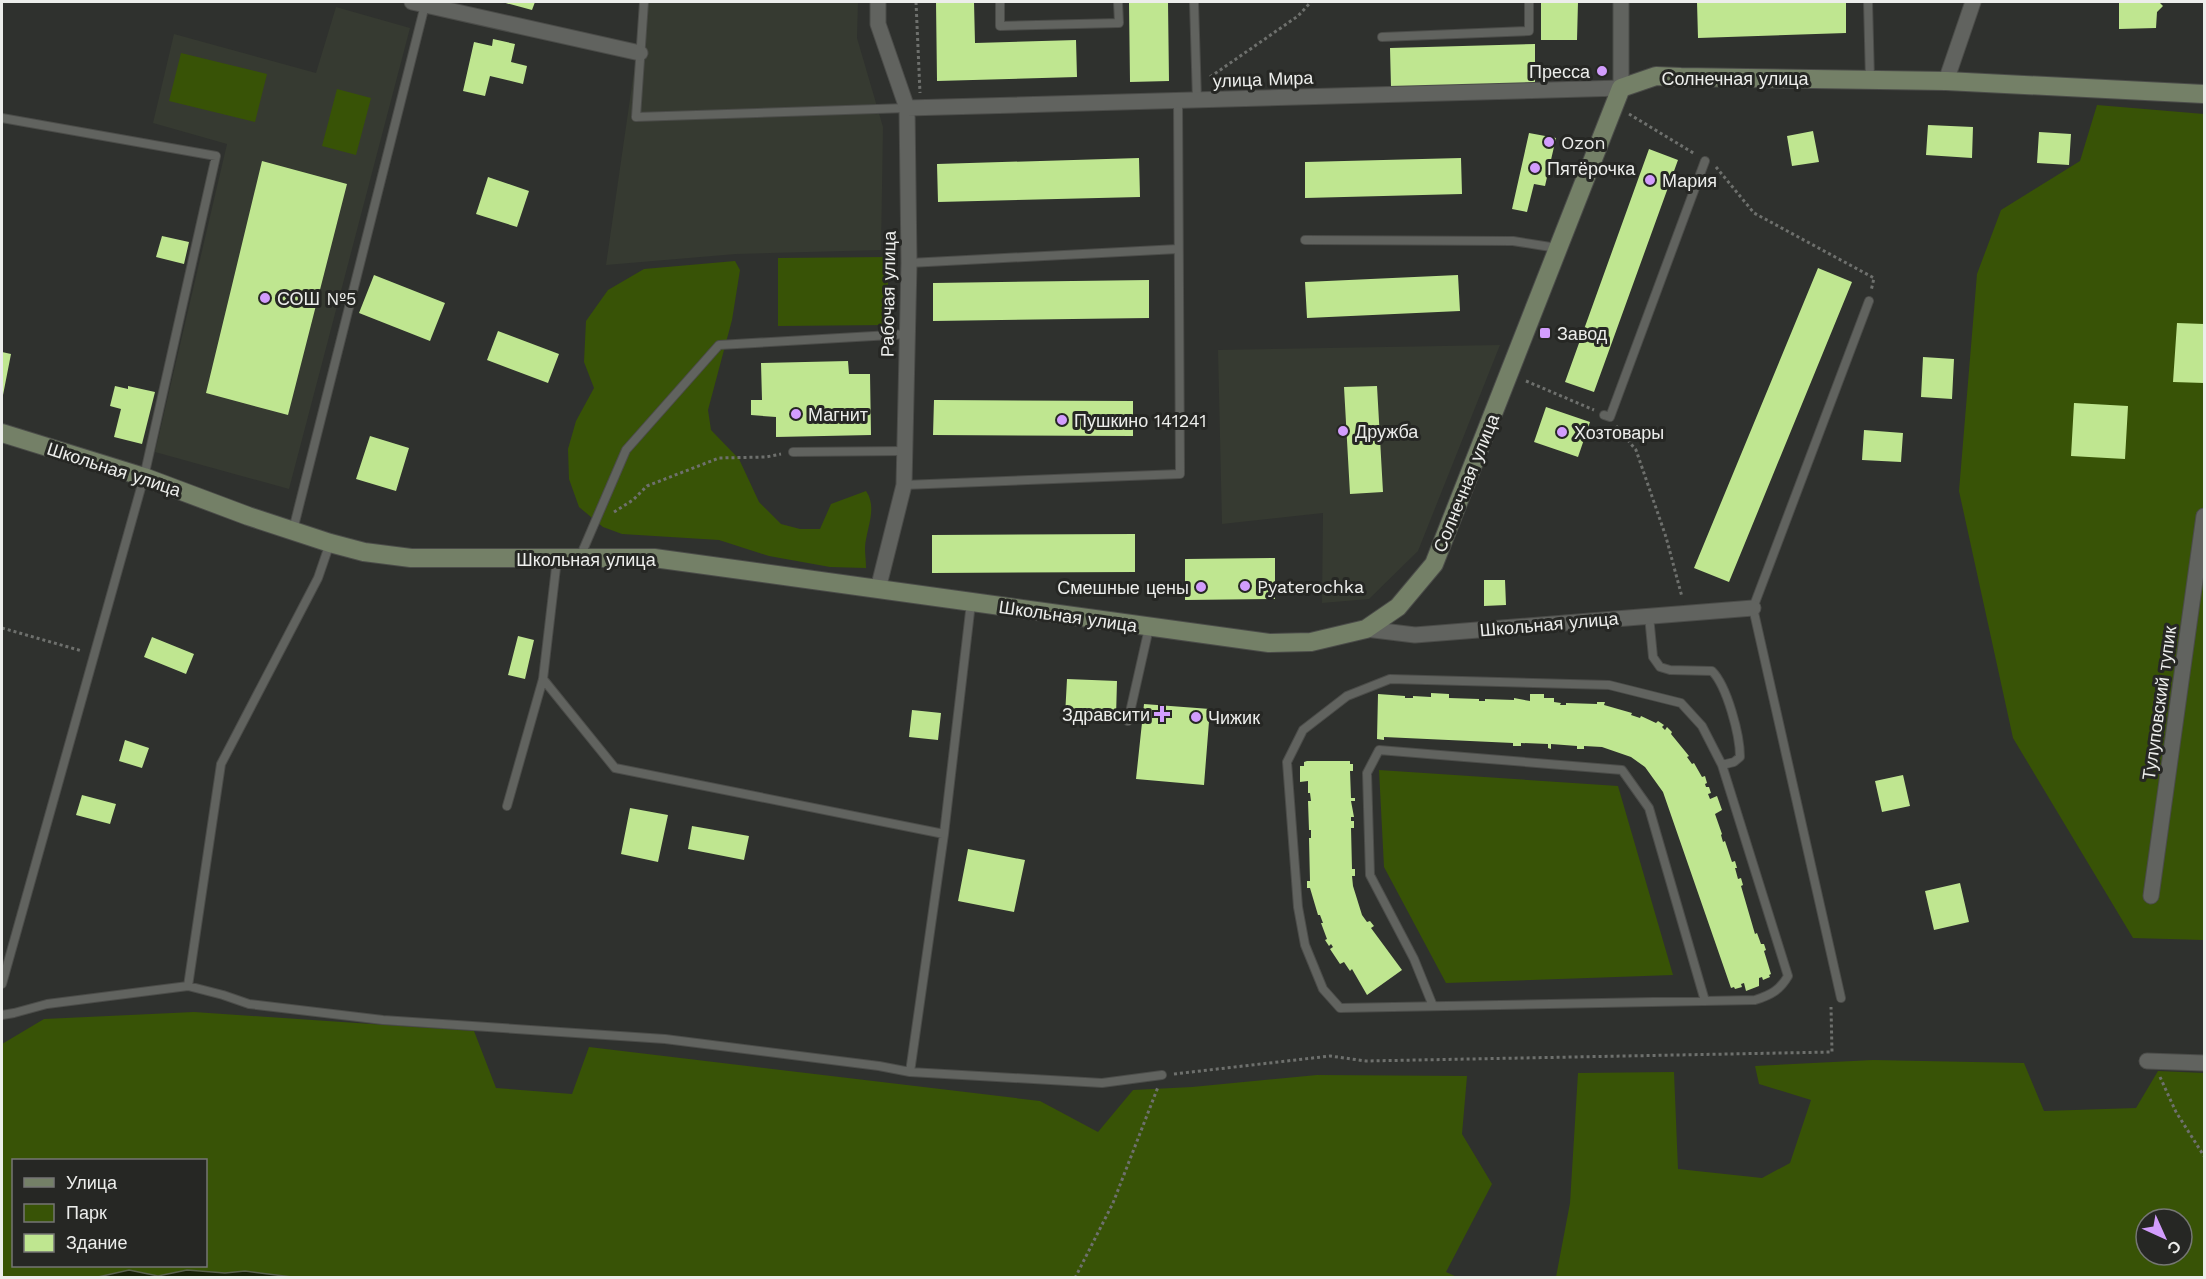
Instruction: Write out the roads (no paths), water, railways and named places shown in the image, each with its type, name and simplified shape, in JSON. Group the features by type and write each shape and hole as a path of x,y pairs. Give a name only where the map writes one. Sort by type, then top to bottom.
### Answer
{"street":[{"name":"Рабочая улица","path":"878,2 878,24 907,108 909,262 904,484 878,589"},
{"path":"1618,97 1621,2"},
{"path":"1946,81 1973,2"},
{"path":"418,3 640,53"},
{"name":"Солнечная улица","path":"1366,629 1398,607 1434,564 1618,97 1656,76 1946,81 2205,94"},
{"name":"улица Мира","path":"907,108 1178,101 1197,94 1618,97"},
{"name":"Школьная улица","path":"2,434 144,477 248,516 330,543 364,552 411,558 654,558 1269,643 1311,642 1366,629 1415,635 1753,608"},
{"name":"Тулуповский тупик","path":"2151,896 2205,516"},
{"path":"2149,1061 2205,1063"}],"lane":[{"path":"644,2 636,117 907,108"},
{"path":"1000,2 1000,26 1119,23 1118,2"},
{"path":"1194,2 1197,94"},
{"path":"1382,37 1529,31 1529,2"},
{"path":"1868,2 1870,80"},
{"path":"293,530 418,3"},
{"path":"904,484 1179,474 1178,101"},
{"path":"2,118 216,156 144,477 2,984"},
{"path":"1607,416 1705,161"},
{"path":"1305,240 1513,241 1558,248"},
{"path":"909,262 1178,249"},
{"path":"1840,998 1753,608 1869,301"},
{"path":"580,558 626,450 719,345 908,334"},
{"path":"793,452 905,451"},
{"path":"188,986 221,764 318,578 330,543"},
{"path":"507,807 543,679 557,558"},
{"path":"910,1072 944,834 971,603"},
{"path":"1649,616 1653,657 1660,667 1670,670 1712,671 1718,677 1727,699 1740,748 1740,757 1734,762 1722,765"},
{"path":"1128,721 1149,628"},
{"path":"543,679 615,768 944,834"},
{"path":"1390,679 1608,685 1681,703 1702,726 1722,765 1788,976 1782,986 1771,995 1755,1000 1340,1008 1323,989 1305,945 1298,907 1287,762 1304,730 1347,696 1390,679"},
{"path":"1433,1006 1414,958 1370,874 1367,773 1379,750 1622,770 1649,808 1705,1001"},
{"path":"2,1015 47,1004 188,986 249,1004 294,1010 383,1020 665,1039 879,1066 910,1072 1102,1083 1162,1075"}],"place":[{"name":"Пресса","path":"1602,71"},
{"name":"Ozon","path":"1549,142"},
{"name":"Пятёрочка","path":"1535,168"},
{"name":"Мария","path":"1650,180"},
{"name":"СОШ №5","path":"265,298"},
{"name":"Завод","path":"1545,333"},
{"name":"Магнит","path":"796,414"},
{"name":"Пушкино 141241","path":"1062,420"},
{"name":"Дружба","path":"1343,431"},
{"name":"Хозтовары","path":"1562,432"},
{"name":"Pyaterochka","path":"1245,586"},
{"name":"Смешные цены","path":"1201,587"},
{"name":"Здравсити","path":"1162,714"},
{"name":"Чижик","path":"1196,717"}]}
